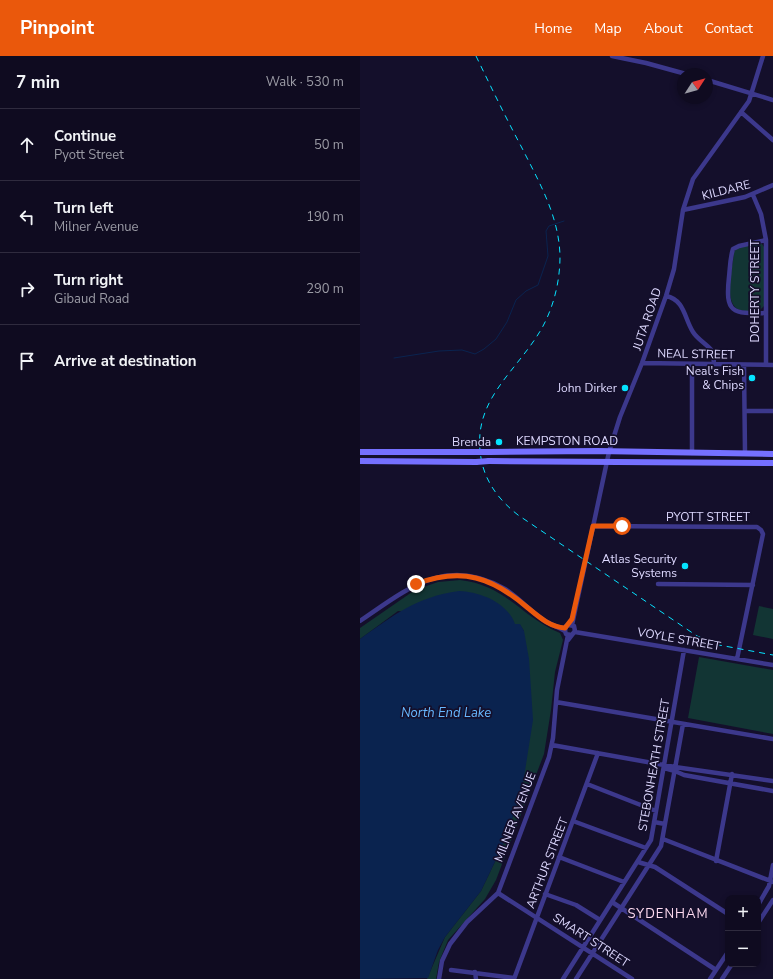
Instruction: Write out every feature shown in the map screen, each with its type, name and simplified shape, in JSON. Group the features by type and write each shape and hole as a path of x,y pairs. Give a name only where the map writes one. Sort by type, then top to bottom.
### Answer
{"main road":[{"name":"KEMPSTON ROAD","path":"360,452 609,452 773,454"},
{"name":"KEMPSTON ROAD","path":"360,461 773,463"}],"street":[{"path":"612,56 641,61 677,71"},
{"name":"JUTA ROAD","path":"607,462 620,417 642,363 666,296 674,269 683,210 693,179 741,112 752,94 763,56"},
{"path":"713,82 773,100"},
{"path":"741,112 773,140"},
{"name":"KILDARE","path":"683,210 753,195 773,185"},
{"name":"DOHERTY STREET","path":"753,195 761,214 766,240 766,365"},
{"path":"766,240 739,246 733,249 727,296 729,304 739,312 766,313"},
{"path":"666,296 676,300 683,308 693,332 713,352 714,364"},
{"path":"766,299 773,299"},
{"name":"NEAL STREET","path":"642,363 773,365"},
{"path":"692,364 692,453"},
{"path":"744,365 745,453"},
{"path":"745,411 773,412"},
{"name":"MILNER AVENUE","path":"439,979 442,961 450,944 467,922 498,893 552,745 556,702 572,619 607,462"},
{"name":"PYOTT STREET","path":"593,526 757,527 761,530 763,534 737,659"},
{"name":"VOYLE STREET","path":"360,621 408,588 437,578 461,575 477,577 500,587 513,595 540,618 559,628 773,665"},
{"path":"658,584 753,584"},
{"name":"STEBONHEATH STREET","path":"563,979 638,862 652,836 684,650"},
{"path":"556,702 773,739"},
{"name":"STEBONHEATH STREET","path":"576,979 649,865 663,839 683,724"},
{"path":"552,745 675,769 732,774 773,781"},
{"name":"ARTHUR STREET","path":"514,979 598,753"},
{"path":"675,769 684,775 773,792"},
{"path":"716,861 732,774"},
{"path":"587,784 656,811"},
{"path":"573,821 646,848"},
{"path":"654,822 665,824"},
{"path":"663,839 772,882"},
{"path":"560,857 624,882"},
{"path":"638,862 658,869 725,912"},
{"path":"761,901 772,882 773,865"},
{"name":"SMART STREET","path":"498,893 632,979"},
{"path":"546,894 576,905 600,920"},
{"path":"761,918 773,900"},
{"path":"612,902 716,970"},
{"path":"710,979 725,956"},
{"path":"722,979 730,967"},
{"path":"451,970 475,972 514,979"},
{"path":"475,972 476,979"}],"green space":[{"path":"758,243 762,244 764,247 764,306 759,311 742,311 731,301 730,284 734,252 737,248"},
{"path":"460,580 476,583 490,588 513,602 534,619 560,633 563,640 555,672 544,754 496,880 485,899 448,940 439,962 436,979 427,979 445,937 481,891 502,847 522,790 524,631 520,625 398,611 360,639 360,628 415,590 438,582"},
{"path":"759,606 773,609 773,639 753,635"},
{"path":"699,657 773,670 773,734 688,718"}],"water":[{"name":"North End Lake","path":"459,591 475,593 499,604 511,616 515,624 520,624 524,631 529,659 533,720 522,790 502,847 481,891 445,937 438,950 428,978 360,979 360,639 395,615 418,602"}],"waterway":[{"path":"394,358 439,351 462,350 475,354 484,349 496,339 507,322 516,300 526,291 538,285 548,256 546,231 549,226 564,221"}],"railway":[{"path":"476,56 547,200 556,227 560,256 556,293 546,320 532,344 498,388 489,403 483,420 480,438 481,458 489,483 499,497 518,515 697,636 719,645 773,655"}],"place":[{"name":"Neal's Fish & Chips","path":"752,378"},
{"name":"John Dirker","path":"625,388"},
{"name":"Brenda","path":"499,442"},
{"name":"Atlas Security Systems","path":"685,566"}],"district":[{"name":"SYDENHAM","path":"668,914"}],"route":[{"path":"416,584 450,575 477,577 491,582 509,592 540,618 550,624 559,628 565,628 569,625 572,619 593,526 622,526"}]}
